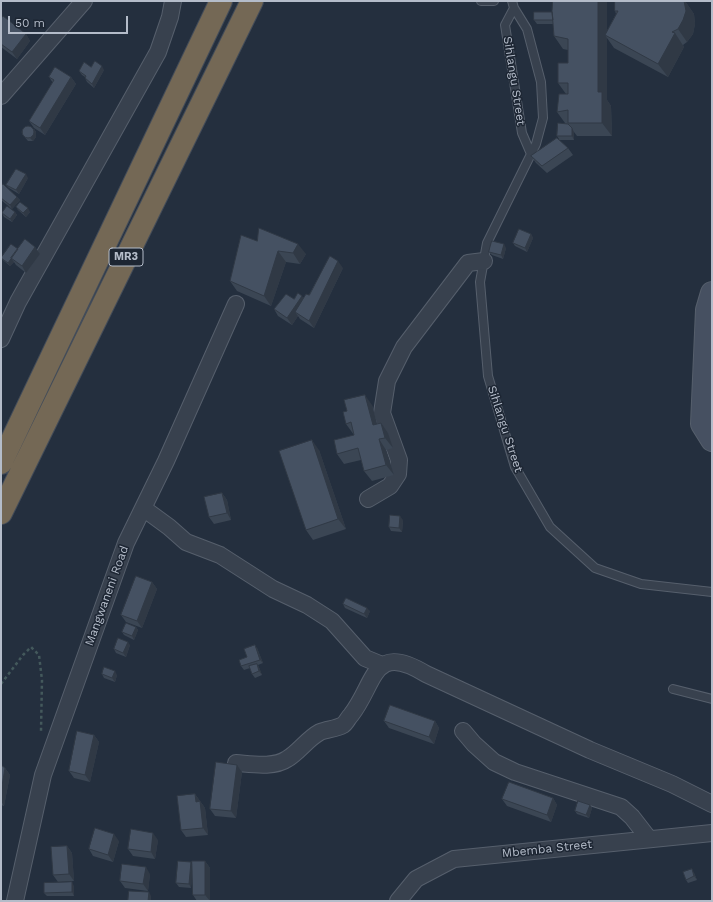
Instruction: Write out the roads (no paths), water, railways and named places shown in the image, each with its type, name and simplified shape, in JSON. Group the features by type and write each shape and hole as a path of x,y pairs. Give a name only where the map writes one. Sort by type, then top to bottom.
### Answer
{"highway":[{"name":"MR3","path":"1,463 221,1"},
{"name":"MR3","path":"1,513 252,1"}],"street":[{"path":"1,96 84,1"},
{"path":"1,339 18,302 158,52 170,17 173,1"},
{"path":"368,499 390,486 398,474 399,460 382,413 387,381 404,347 468,263 484,261"},
{"path":"712,293 707,310 702,424 712,440"},
{"name":"Mangwaneni Road","path":"15,901 43,775 126,543 236,304"},
{"path":"143,508 169,527 186,542 220,555 274,589 307,605 332,622 365,658 382,665"},
{"path":"236,763 270,764 287,760 302,745 321,732 344,724 355,710 374,673 382,665 391,662 410,664 426,674 590,750 672,784 712,804"},
{"path":"463,731 474,744 494,762 515,772 621,807 632,817 649,839"},
{"name":"Mbemba Street","path":"398,901 416,878 454,859 712,833"}],"lane":[{"path":"481,1 494,1"},
{"name":"Sihlangu Street","path":"513,4 505,25 522,133 531,154"},
{"name":"Sihlangu Street","path":"513,4 527,30 541,82 543,118 536,144 487,244 480,282 488,376 515,467 550,527 594,568 641,584 712,592"},
{"path":"674,689 712,700"}]}
